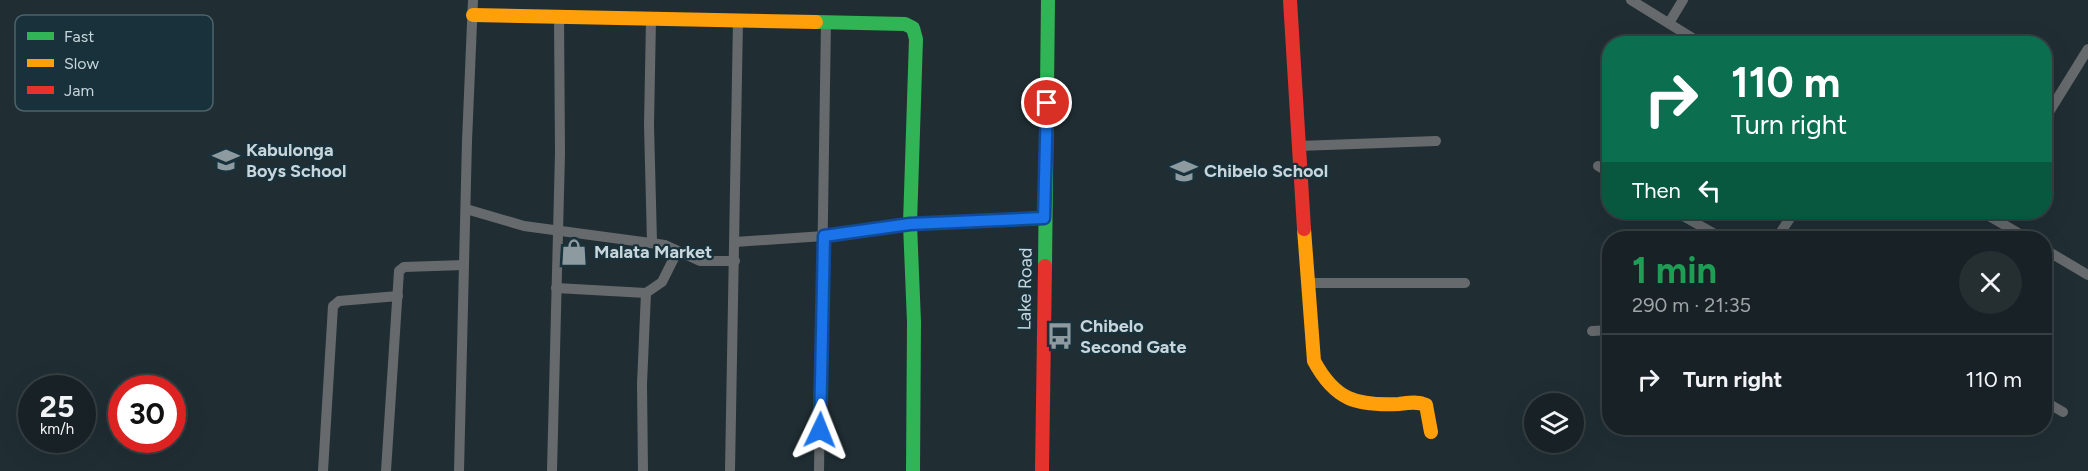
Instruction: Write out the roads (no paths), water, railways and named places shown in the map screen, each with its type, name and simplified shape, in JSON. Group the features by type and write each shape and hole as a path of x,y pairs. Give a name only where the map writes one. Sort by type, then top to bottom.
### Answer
{"street":[{"path":"459,471 473,0"},
{"name":"Lake Road","path":"1042,471 1048,0"},
{"path":"1290,0 1307,283 1314,360 1322,379 1347,400 1370,406 1420,402 1426,405 1431,432"},
{"path":"1631,0 1689,36"},
{"path":"1669,23 1683,0"},
{"path":"473,15 904,24 913,28 915,33 910,224 914,322 913,471"},
{"path":"552,471 558,232 559,17"},
{"path":"651,18 649,125 652,242"},
{"path":"730,471 738,20"},
{"path":"819,471 826,22"},
{"path":"2052,107 2088,49"},
{"path":"1299,146 1436,141"},
{"path":"1598,166 1602,169"},
{"path":"466,209 524,226 652,242 665,245 700,261 735,261"},
{"path":"735,242 824,236 910,224 1044,218"},
{"path":"1688,219 1710,231"},
{"path":"1996,219 2016,231"},
{"path":"556,288 646,293 662,282 677,252"},
{"path":"2052,254 2088,275"},
{"path":"386,471 401,269 464,265"},
{"path":"1307,283 1465,283"},
{"path":"643,471 642,384 646,293"},
{"path":"323,471 333,306 339,301 398,296"},
{"path":"1592,331 1602,330"},
{"path":"2052,406 2063,412"}],"place":[{"name":"Kabulonga Boys School","path":"226,160"},
{"name":"Chibelo School","path":"1184,171"},
{"name":"Malata Market","path":"574,252"},
{"name":"Chibelo Second Gate","path":"1060,336"}]}
